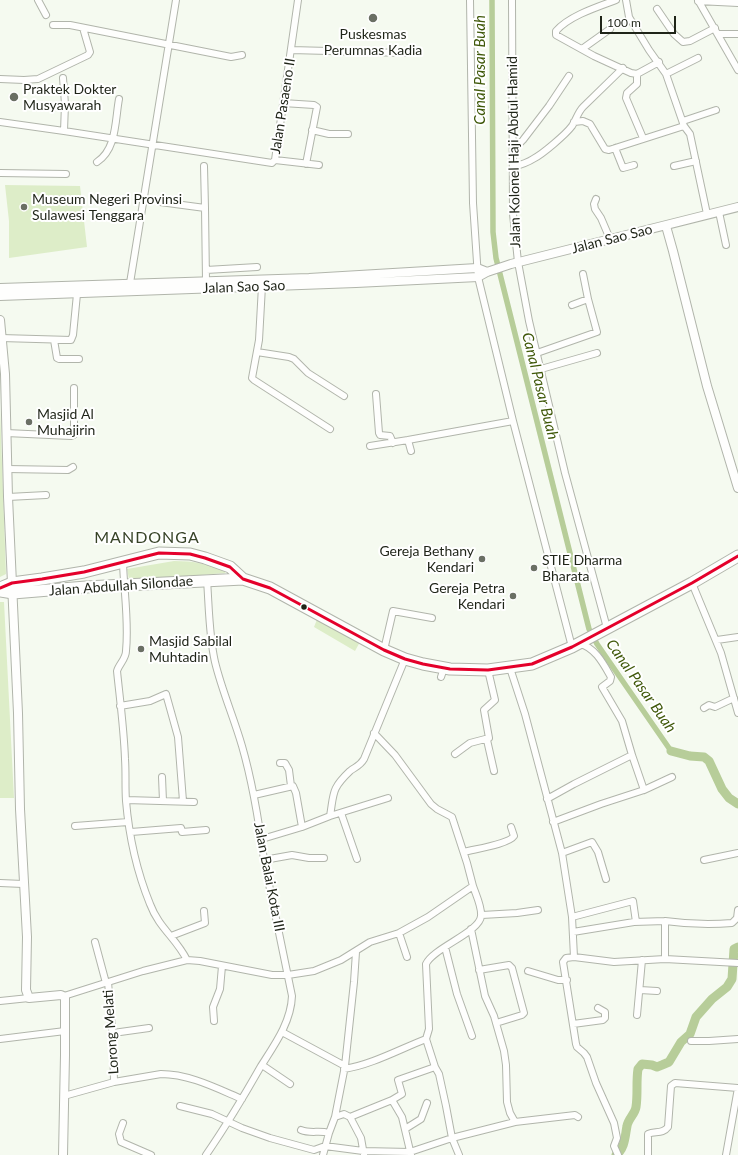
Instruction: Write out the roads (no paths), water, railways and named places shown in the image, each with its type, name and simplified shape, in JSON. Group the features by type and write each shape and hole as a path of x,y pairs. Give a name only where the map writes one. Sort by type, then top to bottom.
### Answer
{"highway":[{"path":"12,588 123,563 159,553 190,554 230,567 243,579 270,588 384,650 405,659 442,672 488,670 532,664 604,630 692,583 738,556"},
{"path":"226,580 230,567"},
{"name":"Jalan Abdullah Silondae","path":"0,589 243,579"}],"street":[{"path":"38,0 46,15"},
{"path":"130,284 176,0"},
{"name":"Jalan Pasaeno II","path":"0,122 273,163 275,160 298,0"},
{"path":"470,0 473,195 478,277 513,421 578,643 588,646 593,651 611,677 610,681 602,687 622,721 644,790"},
{"name":"Jalan Kolonel Haji Abdul Hamid","path":"512,0 514,263 604,630"},
{"path":"616,0 590,10 564,23 555,34 631,73 637,74 659,62"},
{"path":"626,0 629,17 666,74 683,124 690,134 707,214"},
{"path":"698,0 738,3"},
{"path":"698,0 738,70"},
{"path":"658,9 674,34 683,42 690,41 716,31 738,34"},
{"path":"53,25 70,25 230,57 242,55"},
{"path":"0,79 38,79 88,55 90,52 83,28"},
{"path":"582,49 610,30"},
{"path":"291,50 404,53"},
{"path":"666,74 698,58"},
{"path":"513,167 522,165 536,158 565,133 574,122 579,111 623,68"},
{"path":"637,74 637,84 627,93 626,98 643,138"},
{"path":"513,146 523,140 549,106 569,76"},
{"path":"63,78 65,104 64,131"},
{"path":"97,162 103,158 110,148 119,99"},
{"path":"283,102 317,107 306,164"},
{"path":"574,122 583,121 590,124 605,148 609,150 683,124 716,110"},
{"path":"312,130 329,134 348,134"},
{"path":"615,148 624,168 634,165"},
{"path":"275,160 320,165"},
{"path":"674,166 696,161"},
{"path":"204,166 206,281"},
{"path":"0,173 66,174"},
{"path":"596,199 594,204 595,209 601,218 610,239"},
{"path":"160,202 205,208"},
{"name":"Jalan Sao Sao","path":"0,296 478,277 487,272 514,263 738,207"},
{"path":"719,212 726,245"},
{"path":"666,226 707,386 738,488"},
{"path":"206,270 257,267"},
{"name":"Jalan Sao Sao","path":"0,288 308,278 477,268 487,272"},
{"path":"537,353 597,333 583,274"},
{"path":"262,286 259,340 252,375 254,380 330,429"},
{"path":"1,338 54,340 72,339 76,294"},
{"path":"572,305 588,299"},
{"path":"0,320 5,374 8,497 19,721 20,809 27,937 26,990 28,998"},
{"path":"54,340 57,358 79,359"},
{"path":"257,352 294,359 308,373 344,396"},
{"path":"541,369 597,353"},
{"path":"6,433 74,435 74,388"},
{"path":"376,394 378,433 380,435 390,436 393,443"},
{"path":"370,446 513,421"},
{"path":"408,440 411,451"},
{"path":"7,469 68,470 73,467"},
{"path":"8,497 46,495"},
{"path":"123,563 126,608 126,653 118,670 128,822 140,874 150,904 160,924 181,949 187,960"},
{"name":"Jalan Balai Kota III","path":"206,1155 282,1032 290,1014 292,1004 288,975 264,860 262,839 254,795 242,746 216,664 209,611 207,580"},
{"path":"692,583 725,665 738,713"},
{"path":"384,650 393,611 432,618"},
{"path":"716,640 738,637"},
{"path":"330,816 333,793 336,787 349,772 362,763 405,659"},
{"path":"510,668 525,714 562,852 572,917 574,957"},
{"path":"488,670 494,700 484,710 489,737 487,740 494,772"},
{"path":"120,706 150,701 166,694 178,737 183,801"},
{"path":"704,708 709,705 715,707 734,698"},
{"path":"374,733 395,755 432,804 437,809 452,816 482,915 480,920 471,930 432,957 426,964 429,1029 426,1039 435,1067 439,1074 452,1138 459,1155"},
{"path":"455,754 470,743 487,740"},
{"path":"547,799 632,754"},
{"path":"280,763 285,763 288,768 291,786 294,787 296,793 302,827"},
{"path":"162,777 164,801"},
{"path":"553,822 600,804 644,790 672,777"},
{"path":"254,795 291,786"},
{"path":"262,839 388,798"},
{"path":"126,800 194,802"},
{"path":"341,813 357,858"},
{"path":"75,826 128,822"},
{"path":"464,852 513,838 514,836 511,826"},
{"path":"130,832 181,828 182,832 206,830"},
{"path":"562,852 592,842 598,852 606,878"},
{"path":"704,860 738,853"},
{"path":"264,860 292,855 309,858 324,858"},
{"path":"0,883 23,884"},
{"path":"0,1000 64,996 143,971 187,960 200,961 272,975 288,975 314,971 341,960 370,942 399,933 428,917 473,886"},
{"path":"572,917 633,901 636,922"},
{"path":"482,915 538,910"},
{"path":"573,932 613,924 636,922 665,921 708,925 732,923 737,918 738,910"},
{"path":"171,936 205,923 204,911"},
{"path":"665,921 665,959"},
{"path":"471,930 485,996 496,1023 505,1058 507,1102 509,1111 515,1122"},
{"path":"399,933 407,957"},
{"name":"Lorong Melati","path":"95,942 107,983 112,1033 114,1082"},
{"path":"445,948 455,988 472,1036"},
{"path":"323,1155 329,1133 336,1117 344,1068 356,952"},
{"path":"617,1152 614,1146 617,1138 614,1123 596,1083 587,1057 577,1048 563,960 569,957 574,957 614,962 665,959 738,963"},
{"path":"637,1015 642,960"},
{"path":"479,970 504,965 509,965 512,968 524,1013 522,1015 496,1023"},
{"path":"214,1021 213,1007 220,989 222,966"},
{"path":"528,971 558,980 567,980"},
{"path":"640,990 657,991"},
{"path":"63,1155 65,1031 64,996"},
{"path":"573,1024 603,1020 605,1018 605,1012 598,1008"},
{"path":"112,1033 149,1028"},
{"path":"0,1040 65,1031"},
{"path":"282,1032 344,1068 352,1068 426,1039"},
{"path":"691,1041 738,1038"},
{"path":"262,1065 290,1084"},
{"path":"336,1117 347,1115 392,1100 402,1094 398,1080 435,1067"},
{"path":"64,1096 114,1082 161,1074 170,1074 204,1083 242,1099"},
{"path":"648,1155 648,1134 662,1131 668,1127 670,1086 675,1083 738,1088 726,1155"},
{"path":"392,1100 402,1117 411,1153"},
{"path":"338,1103 361,1138 364,1153"},
{"path":"405,1129 420,1119 427,1103"},
{"path":"180,1106 203,1110 270,1138 316,1153 325,1146 364,1153 411,1153 452,1138 515,1122 575,1115 578,1117"},
{"path":"123,1123 119,1134 121,1142 151,1155"},
{"path":"301,1130 309,1133 320,1130 329,1133"}],"waterway":[{"name":"Canal Pasar Buah","path":"492,0 493,232 496,258 589,629 597,644 671,751"},
{"path":"671,751 690,756 704,757 709,761 722,789 729,798 738,804"},
{"path":"616,1155 623,1146 628,1123 635,1110 637,1102 638,1069 642,1064 657,1067 669,1062 681,1042 690,1034 696,1017 712,999 727,987 732,979 734,949 738,947"}],"place":[{"name":"Puskesmas Perumnas Kadia","path":"373,18"},
{"name":"Praktek Dokter Musyawarah","path":"14,97"},
{"name":"Museum Negeri Provinsi Sulawesi Tenggara","path":"24,207"},
{"name":"Masjid Al Muhajirin","path":"29,422"},
{"name":"Gereja Bethany Kendari","path":"482,559"},
{"name":"STIE Dharma Bharata","path":"534,568"},
{"name":"Gereja Petra Kendari","path":"513,596"},
{"name":"Masjid Sabilal Muhtadin","path":"141,649"}],"district":[{"name":"MANDONGA","path":"147,538"}]}
